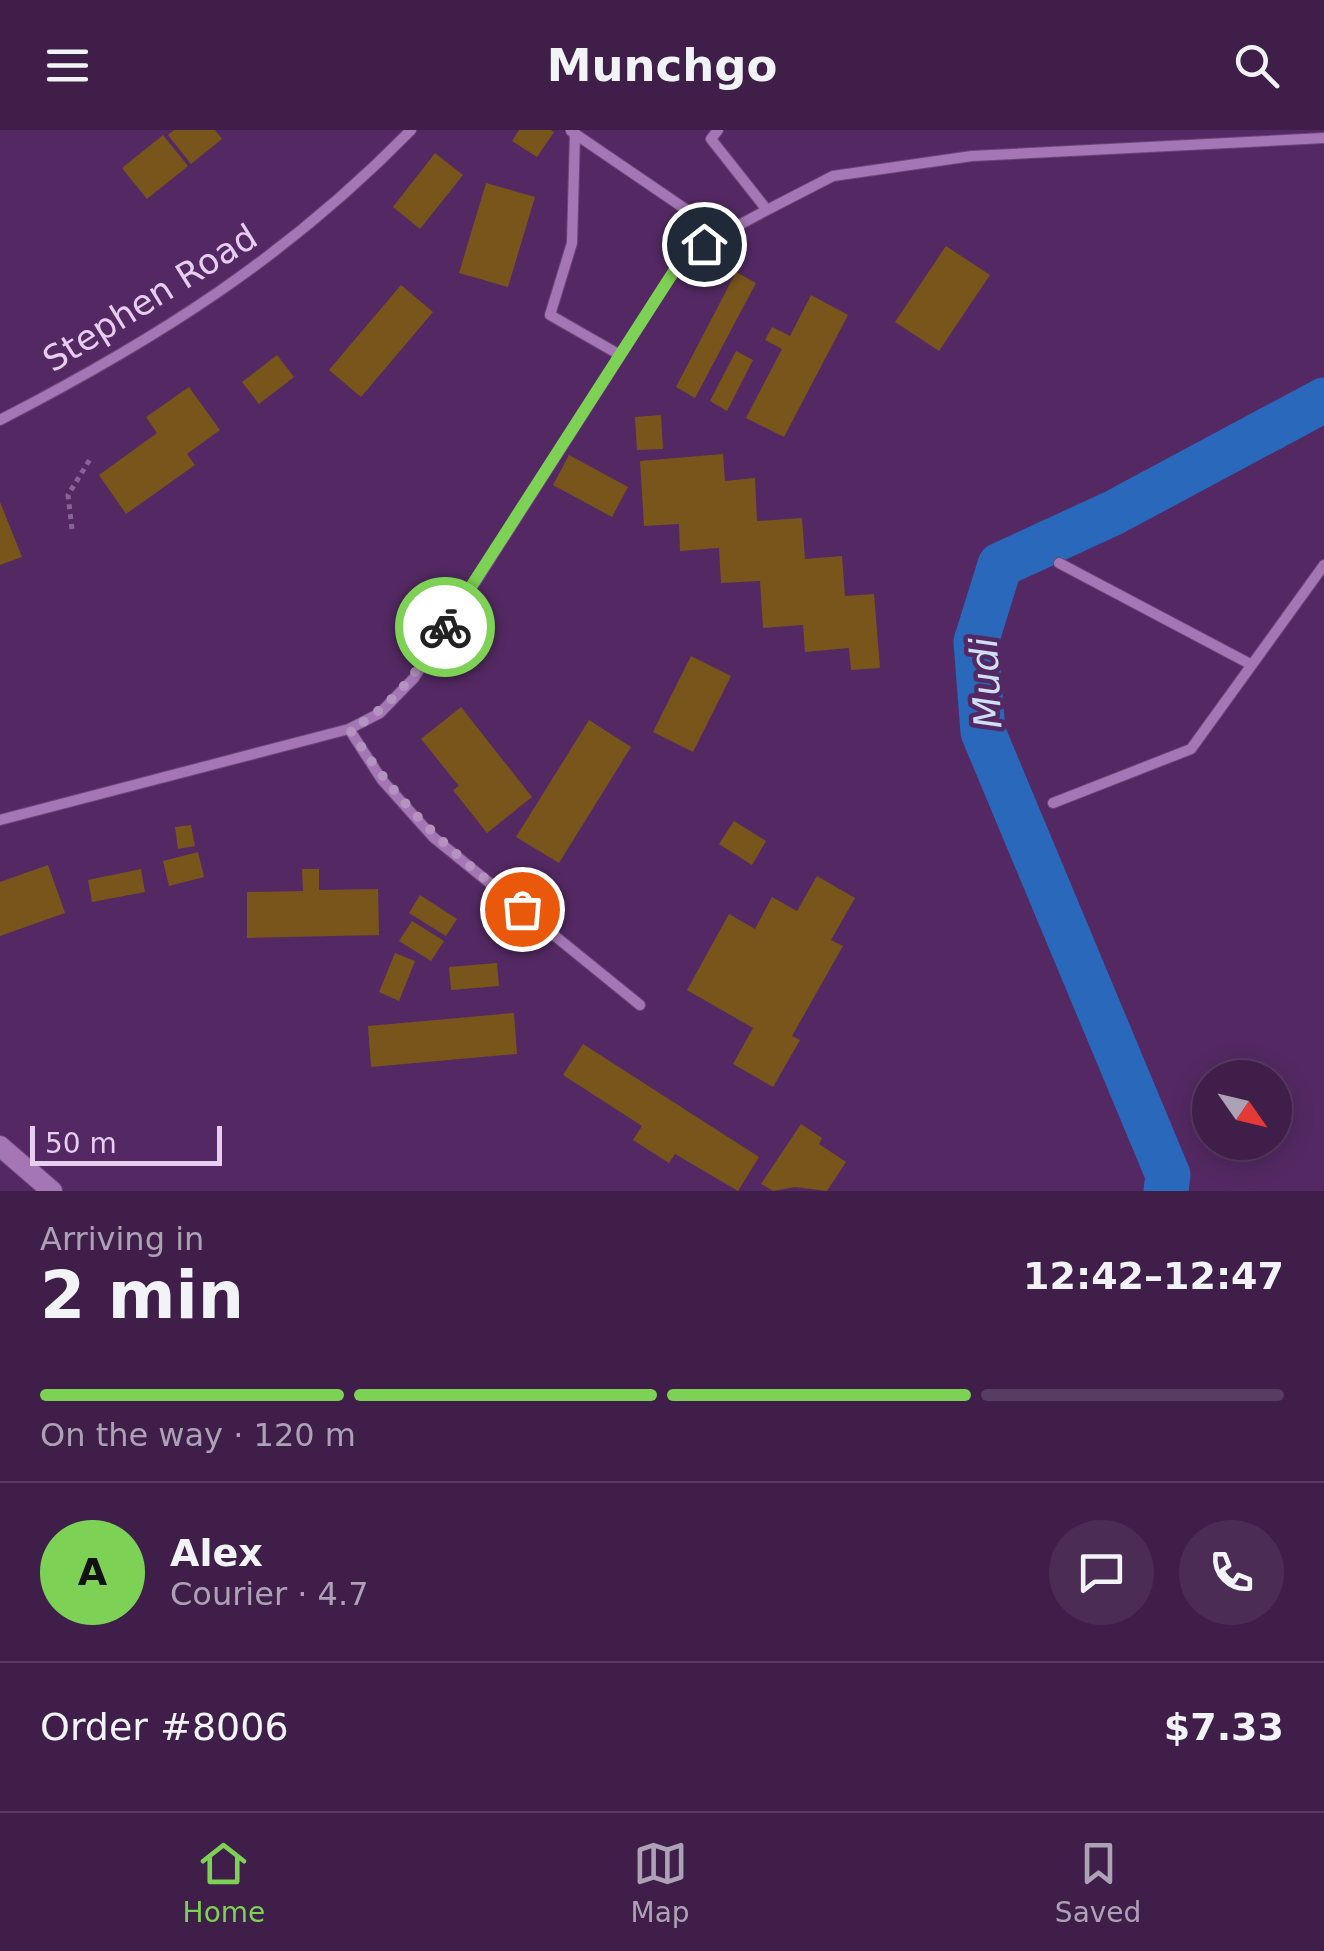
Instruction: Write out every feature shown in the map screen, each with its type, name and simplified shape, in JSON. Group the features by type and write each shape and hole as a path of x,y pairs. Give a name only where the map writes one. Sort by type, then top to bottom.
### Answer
{"street":[{"name":"Stephen Road","path":"0,420 94,372 218,296 308,227 412,130"},
{"path":"699,130 714,134 767,210"},
{"path":"573,132 722,234"},
{"path":"573,132 572,243 550,315 620,354"},
{"path":"0,820 350,730 380,713 414,678 685,254 833,176 954,159 1324,138"},
{"path":"1059,563 1252,665"},
{"path":"1053,802 1191,749 1324,566"},
{"path":"350,730 382,780 433,838 640,1005"},
{"path":"0,1146 52,1191"}],"path":[{"path":"72,529 68,495 92,456"}],"building":[{"path":"174,130 215,130 222,139 191,164 168,135"},
{"path":"519,130 554,132 537,157 512,141"},
{"path":"163,135 188,166 147,199 122,168"},
{"path":"435,153 463,175 420,229 393,207"},
{"path":"486,183 535,197 508,287 459,273"},
{"path":"946,246 990,275 939,351 895,322"},
{"path":"736,272 756,283 695,398 676,387"},
{"path":"401,285 433,312 361,397 329,370"},
{"path":"811,295 848,315 784,437 746,418 782,349 765,340 772,327 790,336"},
{"path":"736,351 753,360 727,411 710,401"},
{"path":"277,355 294,377 259,404 242,382"},
{"path":"189,387 220,430 187,454 195,465 126,514 99,475 157,433 146,417"},
{"path":"661,415 663,449 637,450 635,417"},
{"path":"723,454 725,481 755,478 757,521 802,518 805,559 842,556 845,596 874,594 880,668 851,670 849,648 805,652 803,625 763,628 760,581 721,583 719,548 680,551 679,524 644,526 640,461"},
{"path":"569,455 628,487 612,517 553,485"},
{"path":"0,502 22,557 0,565"},
{"path":"691,656 731,676 693,752 653,732"},
{"path":"461,707 532,797 487,833 453,790 459,786 421,739"},
{"path":"589,720 631,747 559,863 516,837"},
{"path":"734,821 766,841 752,865 719,844"},
{"path":"191,825 195,846 178,849 175,827"},
{"path":"198,852 204,877 169,886 163,861"},
{"path":"48,865 65,913 0,936 0,882"},
{"path":"141,869 145,892 92,902 88,880"},
{"path":"302,869 319,869 319,890 378,889 379,935 247,938 247,892 303,891"},
{"path":"817,876 855,898 831,940 843,946 792,1036 800,1040 773,1087 733,1064 753,1028 687,990 729,914 755,929 772,897 797,911"},
{"path":"420,895 457,919 446,936 409,913"},
{"path":"412,921 444,941 431,961 399,941"},
{"path":"395,953 415,961 399,1001 379,992"},
{"path":"497,963 499,986 451,990 449,967"},
{"path":"514,1013 517,1054 371,1067 368,1026"},
{"path":"583,1044 759,1157 738,1191 675,1154 669,1163 633,1140 642,1126 563,1075"},
{"path":"801,1124 822,1138 819,1144 846,1162 827,1191 795,1187 773,1191 761,1184"}],"waterway":[{"name":"Mudi","path":"1166,1191 1168,1175 983,732 976,642 1000,565 1113,513 1324,400"}],"way so far":[{"path":"445,627 414,678 380,713 350,730 382,780 433,838 522,909"}],"route":[{"path":"445,627 685,254 704,244"}]}
